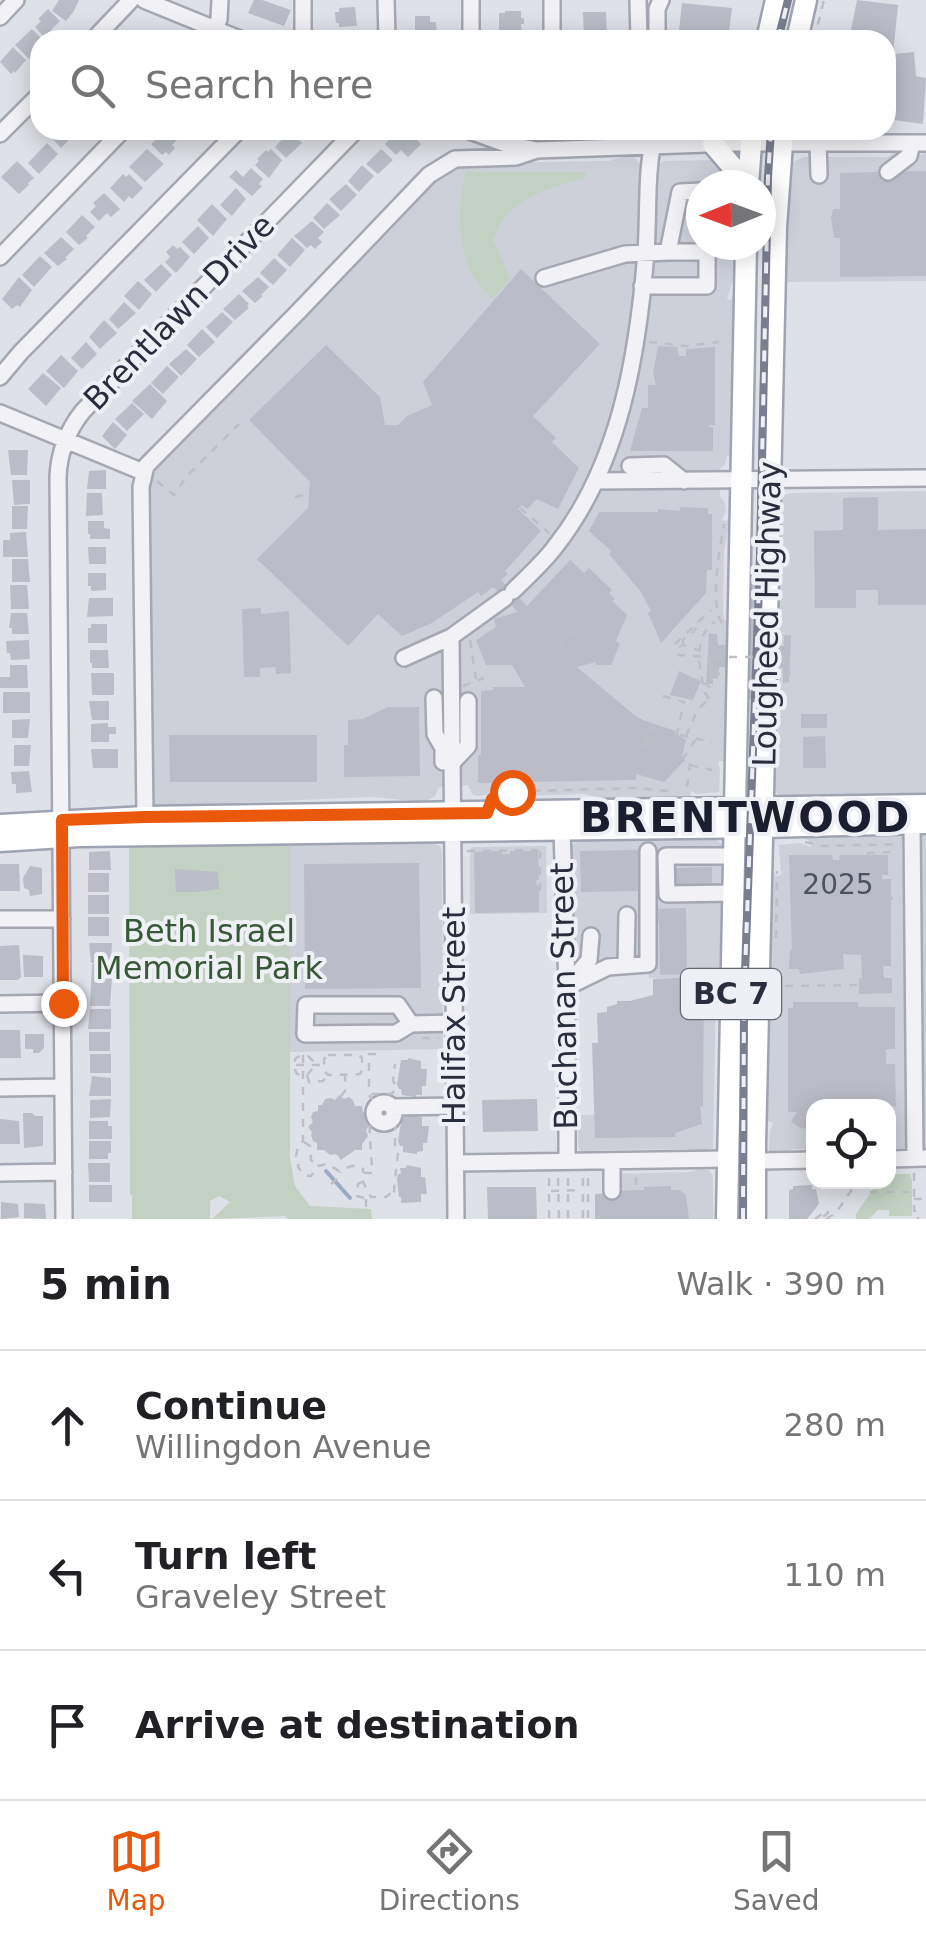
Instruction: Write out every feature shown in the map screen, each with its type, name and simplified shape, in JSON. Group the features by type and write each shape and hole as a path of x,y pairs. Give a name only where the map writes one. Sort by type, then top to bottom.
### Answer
{"main road":[{"path":"768,30 776,0"},
{"path":"798,30 806,0"},
{"path":"749,170 752,140"},
{"name":"Lougheed Highway","path":"755,1219 776,228 782,140"},
{"path":"714,144 736,170"},
{"name":"Lougheed Highway","path":"728,1219 746,260"},
{"path":"0,840 145,817 452,830 487,813 763,818 926,806"},
{"path":"0,826 562,830 666,828 735,818"},
{"path":"763,818 917,830"}],"street":[{"path":"0,17 16,0"},
{"path":"102,30 131,0"},
{"path":"144,0 203,30"},
{"path":"214,30 220,0"},
{"path":"303,0 303,30"},
{"path":"386,0 387,30"},
{"path":"472,0 472,30"},
{"path":"552,0 552,30"},
{"path":"638,0 639,30"},
{"path":"657,30 658,9 664,0"},
{"path":"664,0 666,30"},
{"path":"0,134 30,104"},
{"path":"0,257 114,140"},
{"path":"0,377 230,140"},
{"name":"Brentlawn Drive","path":"64,1219 58,464 69,430 83,410 346,140"},
{"path":"455,159 463,140"},
{"path":"495,140 545,150 733,140"},
{"path":"545,150 549,140"},
{"path":"649,140 651,147"},
{"path":"404,658 451,637 509,595 554,549 596,481 625,395 646,252 653,140"},
{"path":"803,140 919,143"},
{"path":"818,143 819,175"},
{"path":"888,172 919,143"},
{"path":"145,817 141,487 146,466 429,175 455,159 516,157 545,150"},
{"path":"668,252 680,192 686,192"},
{"path":"544,278 625,254 686,250"},
{"path":"642,286 707,286 706,260"},
{"path":"0,414 143,472"},
{"path":"630,466 664,466 684,481"},
{"path":"596,481 926,478"},
{"path":"451,637 452,830"},
{"path":"452,763 468,746 469,692"},
{"path":"434,698 435,734 443,748 452,830"},
{"path":"666,828 666,894 733,893"},
{"name":"Halifax Street","path":"452,830 456,1219"},
{"name":"Buchanan Street","path":"562,830 567,1161"},
{"path":"917,830 918,1163"},
{"path":"566,987 608,966 648,964 648,852"},
{"path":"666,856 734,856"},
{"path":"626,965 627,915"},
{"path":"0,919 62,919"},
{"path":"566,987 589,960 590,936"},
{"path":"0,1004 63,1003"},
{"path":"411,1024 398,1005 306,1005 306,1034 396,1033 411,1024 454,1023"},
{"path":"0,1088 64,1087"},
{"path":"392,1113 455,1106"},
{"path":"456,1163 728,1160"},
{"path":"755,1161 806,1160"},
{"path":"612,1161 612,1190"},
{"path":"0,1173 64,1172"}],"path":[{"path":"816,30 824,0"},
{"path":"647,342 686,346 719,342"},
{"path":"143,472 174,494 238,424"},
{"path":"295,497 309,494"},
{"path":"520,508 549,534"},
{"path":"711,610 690,625 679,645 700,651 702,636 715,622"},
{"path":"702,616 708,626"},
{"path":"560,648 577,629"},
{"path":"468,634 476,680 469,692"},
{"path":"779,642 788,639 789,681 785,681 785,674"},
{"path":"714,645 714,657 711,671 711,678 709,678 708,669 719,673 714,657"},
{"path":"677,655 788,657"},
{"path":"699,662 713,706"},
{"path":"469,692 476,680 484,678"},
{"path":"703,682 713,689"},
{"path":"662,696 684,702 676,734 712,742"},
{"path":"686,736 698,709 708,700"},
{"path":"646,747 642,746 653,728"},
{"path":"696,739 682,760 712,770"},
{"path":"687,787 690,764"},
{"path":"487,813 492,799 512,792 638,788 690,794"},
{"path":"452,830 540,850 540,894"},
{"path":"801,840 823,846 917,830"},
{"path":"868,855 894,852"},
{"path":"540,883 548,883"},
{"path":"884,898 893,898"},
{"path":"784,986 893,982"},
{"path":"363,1173 375,1173 368,1113 373,1100 369,1054 376,1054"},
{"path":"303,1055 309,1082"},
{"path":"303,1055 311,1058 314,1065 305,1075 295,1071 293,1065 303,1055"},
{"path":"328,1055 359,1055 362,1064 360,1074 324,1071 328,1055"},
{"path":"362,1064 369,1064"},
{"path":"370,1094 395,1091 395,1064"},
{"path":"293,1065 324,1065"},
{"path":"303,1088 309,1082 323,1081 328,1074"},
{"path":"341,1096 345,1091 345,1074"},
{"path":"305,1075 303,1141 296,1156 300,1160 298,1167 304,1175 311,1176 318,1166 326,1164 341,1170"},
{"path":"363,1181 358,1184 357,1196 394,1196 398,1151 392,1113"},
{"path":"303,1141 310,1146 311,1160 318,1166"},
{"path":"918,1163 914,1192 918,1219"},
{"path":"334,1182 341,1170 354,1165 363,1169 368,1197 366,1215"},
{"path":"549,1178 550,1219"},
{"path":"558,1178 559,1219"},
{"path":"568,1178 568,1219"},
{"path":"585,1178 586,1219 583,1190 585,1178"},
{"path":"636,1178 636,1190"},
{"path":"826,1219 836,1214 854,1189"},
{"path":"549,1192 583,1190"},
{"path":"870,1192 914,1192"},
{"path":"914,1199 926,1199"}],"shaded area":[{"path":"896,152 901,157 926,152 926,281 784,282 793,162 804,157 887,157"},
{"path":"634,157 643,166 656,167 663,161 715,160 724,170 686,170 686,260 735,260 727,299 731,300 734,292 731,455 720,469 720,496 726,511 722,520 730,518 724,551 723,613 728,627 726,765 718,761 719,792 691,791 693,799 614,800 583,794 517,796 498,801 499,793 477,796 468,785 439,787 435,796 425,802 372,797 158,806 145,810 146,470 448,162 462,167 470,163 609,161"},
{"path":"926,491 926,795 779,795 772,788 770,767 782,556 778,537 780,500 792,493"},
{"path":"926,836 926,1148 896,1152 896,1099 806,1099 806,1149 782,1154 769,1150 773,1123 766,1124 773,873 781,875 779,845 800,843 811,847 812,843 804,837"},
{"path":"712,838 723,844 725,852 722,978 716,988 713,1148 696,1153 688,1149 583,1153 578,1144 578,1115 639,1114 675,979 649,978 648,965 598,971 586,960 571,955 569,849 585,840"},
{"path":"433,843 442,852 443,1049 289,1052 290,845"},
{"path":"546,846 547,913 470,914 472,847"},
{"path":"709,1170 713,1176 713,1219 611,1219 611,1174"}],"green space":[{"path":"466,172 587,172 585,178 531,197 503,219 493,239 510,279 492,299 472,274 463,250 460,211"},
{"name":"Beth Israel Memorial Park","path":"241,840 249,845 290,845 290,1158 295,1186 310,1206 371,1209 372,1219 212,1219 230,1202 219,1196 210,1201 210,1219 132,1219 129,847"},
{"path":"896,1174 910,1174 912,1216 889,1216 889,1210 878,1210 869,1219 856,1219 873,1189 896,1189"}],"building":[{"path":"59,0 79,0 66,21 52,11"},
{"path":"254,0 291,10 284,26 248,13"},
{"path":"857,0 898,5 895,30 851,30"},
{"path":"682,3 732,8 729,30 679,30"},
{"path":"355,7 357,26 339,27 335,12"},
{"path":"48,9 60,21 51,30 38,30 35,27 41,21 38,19"},
{"path":"521,11 522,30 499,30 499,13"},
{"path":"583,12 606,12 607,30 584,30"},
{"path":"415,16 430,16 430,22 436,22 436,30 415,30"},
{"path":"30,31 30,60 15,45"},
{"path":"13,47 26,60 11,74 0,62"},
{"path":"914,52 916,76 926,78 923,124 896,120 896,54"},
{"path":"155,140 177,140 169,155 162,155 151,144"},
{"path":"282,140 302,143 286,158 275,147"},
{"path":"388,140 417,140 421,144 408,157 401,150 396,155 385,144"},
{"path":"47,143 58,154 39,174 28,163"},
{"path":"147,149 164,164 145,182 129,167"},
{"path":"271,149 282,160 269,178 255,165"},
{"path":"381,149 393,160 378,174 366,164"},
{"path":"17,161 34,178 19,194 1,177"},
{"path":"362,165 374,176 359,192 348,181"},
{"path":"251,168 263,179 252,196 229,177 236,170 243,177"},
{"path":"926,171 926,276 840,277 840,238 834,238 831,218 833,209 840,209 840,173"},
{"path":"123,174 129,174 143,188 124,202 110,188"},
{"path":"346,184 357,195 341,211 329,199"},
{"path":"236,188 246,199 232,216 220,205"},
{"path":"104,193 120,209 99,221 90,212"},
{"path":"327,203 340,215 324,229 313,218"},
{"path":"212,204 227,219 213,236 197,220"},
{"path":"82,215 95,227 79,245 66,232"},
{"path":"312,221 324,232 315,249 311,245 307,248 294,236"},
{"path":"198,226 209,238 194,254 182,242"},
{"path":"61,237 74,249 58,266 44,253"},
{"path":"292,238 305,250 290,267 277,255"},
{"path":"173,245 190,257 176,273 165,262 170,257 166,252"},
{"path":"40,256 52,267 34,287 22,275"},
{"path":"274,258 287,270 273,285 260,273"},
{"path":"161,264 172,275 156,292 144,280"},
{"path":"521,269 600,344 533,416 579,468 558,509 537,499 527,509 522,505 518,509 541,531 501,580 527,606 570,560 584,573 589,568 612,590 612,601 627,615 611,665 596,662 577,667 633,714 676,731 686,740 682,756 685,760 664,782 636,774 636,780 526,782 526,778 511,778 478,783 481,691 525,687 512,665 486,665 476,640 496,627 494,619 517,612 510,603 493,587 402,636 378,614 348,646 257,559 308,508 310,482 249,420 326,345 380,397 385,425 398,425 407,416 432,405 423,382"},
{"path":"19,277 32,290 20,307 12,309 2,299"},
{"path":"258,277 269,287 255,303 242,291"},
{"path":"138,281 152,294 139,310 124,296"},
{"path":"239,294 249,308 235,320 223,309"},
{"path":"124,302 136,313 118,329 109,319"},
{"path":"222,312 233,322 217,338 206,327"},
{"path":"104,320 117,333 100,349 89,337"},
{"path":"202,329 215,342 199,357 187,345"},
{"path":"86,342 97,354 82,369 71,358"},
{"path":"658,346 677,347 679,356 686,356 686,349 715,347 715,425 709,425 713,427 713,451 630,451 642,408 648,408 648,385 656,385 653,373"},
{"path":"186,349 197,359 181,376 169,364"},
{"path":"61,355 78,371 64,388 46,371"},
{"path":"167,366 179,377 163,394 151,383"},
{"path":"43,373 61,388 46,406 28,389"},
{"path":"150,384 167,401 152,419 132,401"},
{"path":"132,403 144,414 127,431 115,419"},
{"path":"113,422 127,435 115,449 102,436"},
{"path":"8,450 28,450 27,475 11,475"},
{"path":"106,470 106,489 87,489 89,471"},
{"path":"12,480 30,480 30,504 14,505"},
{"path":"87,493 102,493 103,515 86,516"},
{"path":"878,497 878,530 926,529 926,605 878,605 878,590 856,590 856,608 815,608 814,531 843,530 843,498"},
{"path":"12,506 28,506 27,529 12,529"},
{"path":"680,507 708,508 708,514 712,514 712,570 707,570 706,593 661,643 641,592 609,554 611,551 589,531 599,512 680,511"},
{"path":"88,521 104,521 104,528 110,529 110,539 90,539"},
{"path":"26,532 28,557 3,557 3,540 10,540 10,533"},
{"path":"88,547 106,547 106,564 89,564"},
{"path":"12,559 28,559 30,582 12,582"},
{"path":"745,568 765,569 771,646 784,646 784,635 791,635 789,682 783,683 783,668 769,668 759,702 740,701 734,667 719,667 718,679 706,684 709,633 717,634 718,645 733,645"},
{"path":"88,573 106,573 106,590 91,591"},
{"path":"10,585 27,585 29,609 11,609"},
{"path":"89,598 113,598 113,616 87,617"},
{"path":"261,608 261,614 289,611 291,673 276,674 275,667 260,668 260,677 244,677 242,609"},
{"path":"11,613 27,613 29,634 12,634"},
{"path":"91,624 107,624 107,643 88,643"},
{"path":"29,640 30,659 11,660 6,641"},
{"path":"90,650 108,650 109,668 92,668"},
{"path":"10,665 27,665 28,688 0,688 0,677 10,677"},
{"path":"679,671 701,681 693,700 670,695"},
{"path":"91,673 114,673 114,695 92,695"},
{"path":"3,692 30,692 30,713 3,713"},
{"path":"89,701 109,701 109,720 92,720"},
{"path":"388,707 419,707 420,776 344,777 348,720 363,719"},
{"path":"801,714 827,714 827,728 801,728"},
{"path":"30,719 28,738 12,738 12,720"},
{"path":"108,723 108,727 116,727 116,734 109,734 109,742 91,742 91,724"},
{"path":"169,735 317,735 317,782 170,782"},
{"path":"825,736 826,768 803,768 803,737"},
{"path":"14,745 31,745 29,766 14,766"},
{"path":"91,749 118,749 118,768 93,768"},
{"path":"29,771 32,792 16,793 11,772"},
{"path":"640,850 641,891 581,892 580,851"},
{"path":"110,851 111,870 89,870 89,852"},
{"path":"538,851 539,912 475,913 474,852"},
{"path":"789,855 832,855 833,860 840,860 839,855 888,855 888,875 882,875 882,879 891,879 891,966 883,966 884,978 892,978 892,993 859,994 861,955 843,954 844,969 800,974 799,969 789,969"},
{"path":"419,863 421,988 305,989 304,864"},
{"path":"0,864 19,864 20,891 0,891"},
{"path":"30,866 42,868 42,894 30,896 24,888 23,878"},
{"path":"712,867 712,885 673,890 672,868"},
{"path":"175,869 218,872 219,889 176,892"},
{"path":"88,873 109,873 109,892 88,892"},
{"path":"88,895 109,895 109,914 88,914"},
{"path":"686,908 687,974 660,975 659,922 653,922 653,909"},
{"path":"88,917 109,917 109,936 88,936"},
{"path":"89,943 112,943 111,963 91,963"},
{"path":"19,945 21,977 0,980 0,946"},
{"path":"23,955 43,956 43,977 24,977"},
{"path":"92,964 113,964 110,1006 90,1006"},
{"path":"704,977 702,1124 675,1133 675,1137 595,1138 592,1043 598,1043 597,1013 607,1012 607,1007 617,1001 653,995 653,979"},
{"path":"793,1002 858,1002 858,1007 895,1007 895,1049 886,1049 886,1064 895,1064 896,1099 806,1099 806,1129 791,1122 797,1112 788,1112 788,1008 793,1008"},
{"path":"90,1009 111,1009 111,1029 88,1029"},
{"path":"0,1030 20,1030 21,1058 0,1058"},
{"path":"89,1032 110,1032 110,1051 89,1051"},
{"path":"25,1034 44,1034 44,1048 39,1053 25,1049"},
{"path":"90,1054 111,1054 111,1073 90,1073"},
{"path":"401,1060 421,1061 421,1069 427,1069 426,1086 422,1086 422,1095 416,1097 402,1095 397,1084"},
{"path":"92,1076 111,1078 111,1096 89,1096"},
{"path":"339,1095 349,1097 355,1106 362,1106 369,1126 362,1150 355,1150 341,1160 336,1154 317,1150 308,1127 318,1105"},
{"path":"111,1099 110,1117 90,1118 90,1100"},
{"path":"537,1099 538,1131 483,1132 482,1100"},
{"path":"23,1113 43,1116 43,1146 24,1148"},
{"path":"402,1117 422,1117 422,1126 429,1126 427,1143 417,1154 403,1152 398,1141"},
{"path":"0,1119 19,1121 20,1144 0,1144"},
{"path":"89,1121 108,1121 112,1139 89,1139"},
{"path":"89,1141 111,1141 108,1159 89,1159"},
{"path":"88,1163 110,1163 110,1182 89,1182"},
{"path":"400,1168 421,1168 421,1177 425,1177 427,1194 421,1194 421,1202 401,1203 397,1179"},
{"path":"89,1185 112,1185 112,1202 89,1202"},
{"path":"671,1186 671,1190 686,1195 689,1219 595,1219 595,1194"},
{"path":"793,1186 816,1189 819,1204 807,1219 789,1219 789,1190"},
{"path":"487,1187 536,1187 537,1219 488,1219"},
{"path":"1,1202 18,1204 19,1217 1,1219"},
{"path":"24,1203 45,1204 46,1219 24,1218"}],"waterway":[{"path":"326,1171 350,1198"}],"railway":[{"path":"780,30 788,0"},
{"path":"743,1219 744,1000 770,140"}],"district":[{"name":"BRENTWOOD","path":"746,817"}],"route":[{"path":"63,1003 62,820 487,813 492,799 512,792"}]}
